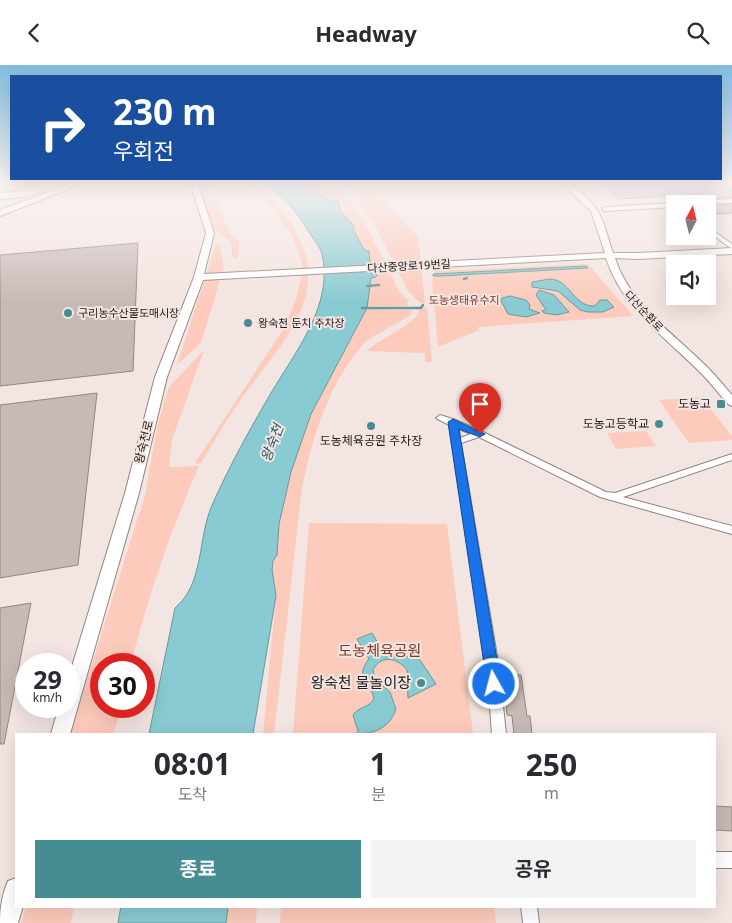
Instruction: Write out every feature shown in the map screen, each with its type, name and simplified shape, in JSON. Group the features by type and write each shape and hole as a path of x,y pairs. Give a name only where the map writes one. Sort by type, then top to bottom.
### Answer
{"street":[{"name":"왕숙천로","path":"80,669 132,493 161,377 203,276 210,233 206,222"},
{"name":"다산순환로","path":"600,222 614,255 630,283 650,307 701,357 732,392"},
{"path":"716,235 732,246"},
{"name":"다산순환로","path":"613,236 614,255 619,281 636,305 705,371 732,402"},
{"name":"다산중앙로19번길","path":"614,255 640,251 732,246"},
{"name":"다산중앙로19번길","path":"203,276 614,255 732,251"},
{"path":"440,418 480,434 607,496 732,530"},
{"path":"453,422 493,668 499,733"},
{"path":"456,442 480,434"},
{"path":"607,496 615,496 732,457"},
{"name":"왕숙천로","path":"60,733 65,718"},
{"path":"716,860 732,861"},
{"path":"7,923 15,893"},
{"path":"529,908 531,923"}],"green space":[{"path":"212,222 225,222 230,233 239,242 238,257 236,259 232,257 231,243 214,228"},
{"path":"283,222 289,222 300,241 307,264 307,286 302,307 279,349 235,408 202,462 200,464 195,463 283,330 296,300 302,262 290,232"},
{"path":"351,222 364,222 366,225 400,293 408,300 407,306 366,306 371,278 377,275 371,274 365,251 353,229 354,226"},
{"path":"373,222 404,222 418,237 425,303 420,303 408,291"},
{"path":"216,244 220,245 224,267 201,343 177,365"},
{"name":"도농생태유수지","path":"588,264 633,316 478,327 479,330 438,347 432,280 435,271"},
{"path":"427,307 432,362 425,362 425,353 367,351 405,326 417,315 419,310"},
{"path":"367,309 411,310 411,315 366,341 353,357 332,391 317,429 302,488 274,733 263,733 276,596 272,569 273,561 277,555 279,524 291,472 311,414"},
{"path":"204,350 172,440 169,467 199,466 161,563 134,653 95,653 145,495 158,423 169,387"},
{"path":"701,397 732,436 732,440 689,443 659,400"},
{"path":"646,431 656,446 616,449 607,433"},
{"name":"도농체육공원","path":"309,523 447,524 473,733 293,733"},
{"path":"90,670 90,718 118,718 114,733 70,733 75,718 80,718 80,702"},
{"path":"25,908 74,908 71,923 21,923"},
{"path":"228,908 257,908 256,923 226,923"},
{"path":"281,908 494,908 496,923 280,923"}],"water":[{"name":"왕숙천","path":"302,222 350,222 354,226 353,229 365,251 369,251 371,274 377,274 376,277 371,278 367,308 311,414 291,472 279,524 277,555 273,561 272,569 276,596 253,733 149,733 152,718 155,718 155,705 175,608 185,598 196,573 208,516 213,503 248,434 301,344 317,310 324,273 320,248"},
{"path":"585,266 588,268 433,276 433,274"},
{"path":"550,279 557,280 563,284 577,298 588,305 595,306 600,300 607,300 614,307 603,312 588,312 580,310 558,291 532,287 532,282"},
{"path":"539,290 554,295 569,312 557,315 544,313 542,311 546,310 536,295"},
{"path":"510,296 526,300 530,305 529,309 540,313 526,317 508,314 501,301 502,298"},
{"name":"왕숙천 물놀이장","path":"372,633 384,653 399,654 411,658 416,654 436,684 408,698 407,670 399,663 390,659 380,662 373,670 375,679 390,692 396,709 390,721 380,729 369,733 357,733 358,731 353,715 370,704 374,698 363,675 365,665 369,659 357,639"},
{"path":"121,908 228,908 226,923 118,923"}],"building":[{"name":"구리농수산물도매시장","path":"138,243 133,371 0,386 0,255"},
{"path":"97,393 78,565 0,578 0,405"},
{"path":"31,603 21,653 15,653 15,687 4,744 0,744 0,608"},
{"path":"503,674 521,675 527,716 530,716 532,733 514,733 512,716 507,715"},
{"path":"716,806 732,807 732,831 716,830"}],"waterway":[{"path":"367,286 379,285"},
{"path":"362,308 421,308 423,305"}],"place":[{"name":"구리농수산물도매시장","path":"68,313"},
{"name":"왕숙천 둔치 주차장","path":"248,323"},
{"name":"도농고","path":"721,404"},
{"name":"도농고등학교","path":"659,424"},
{"name":"도농체육공원 주차장","path":"371,426"},
{"name":"왕숙천 물놀이장","path":"421,683"}],"route":[{"path":"480,434 453,422 494,684"}]}
